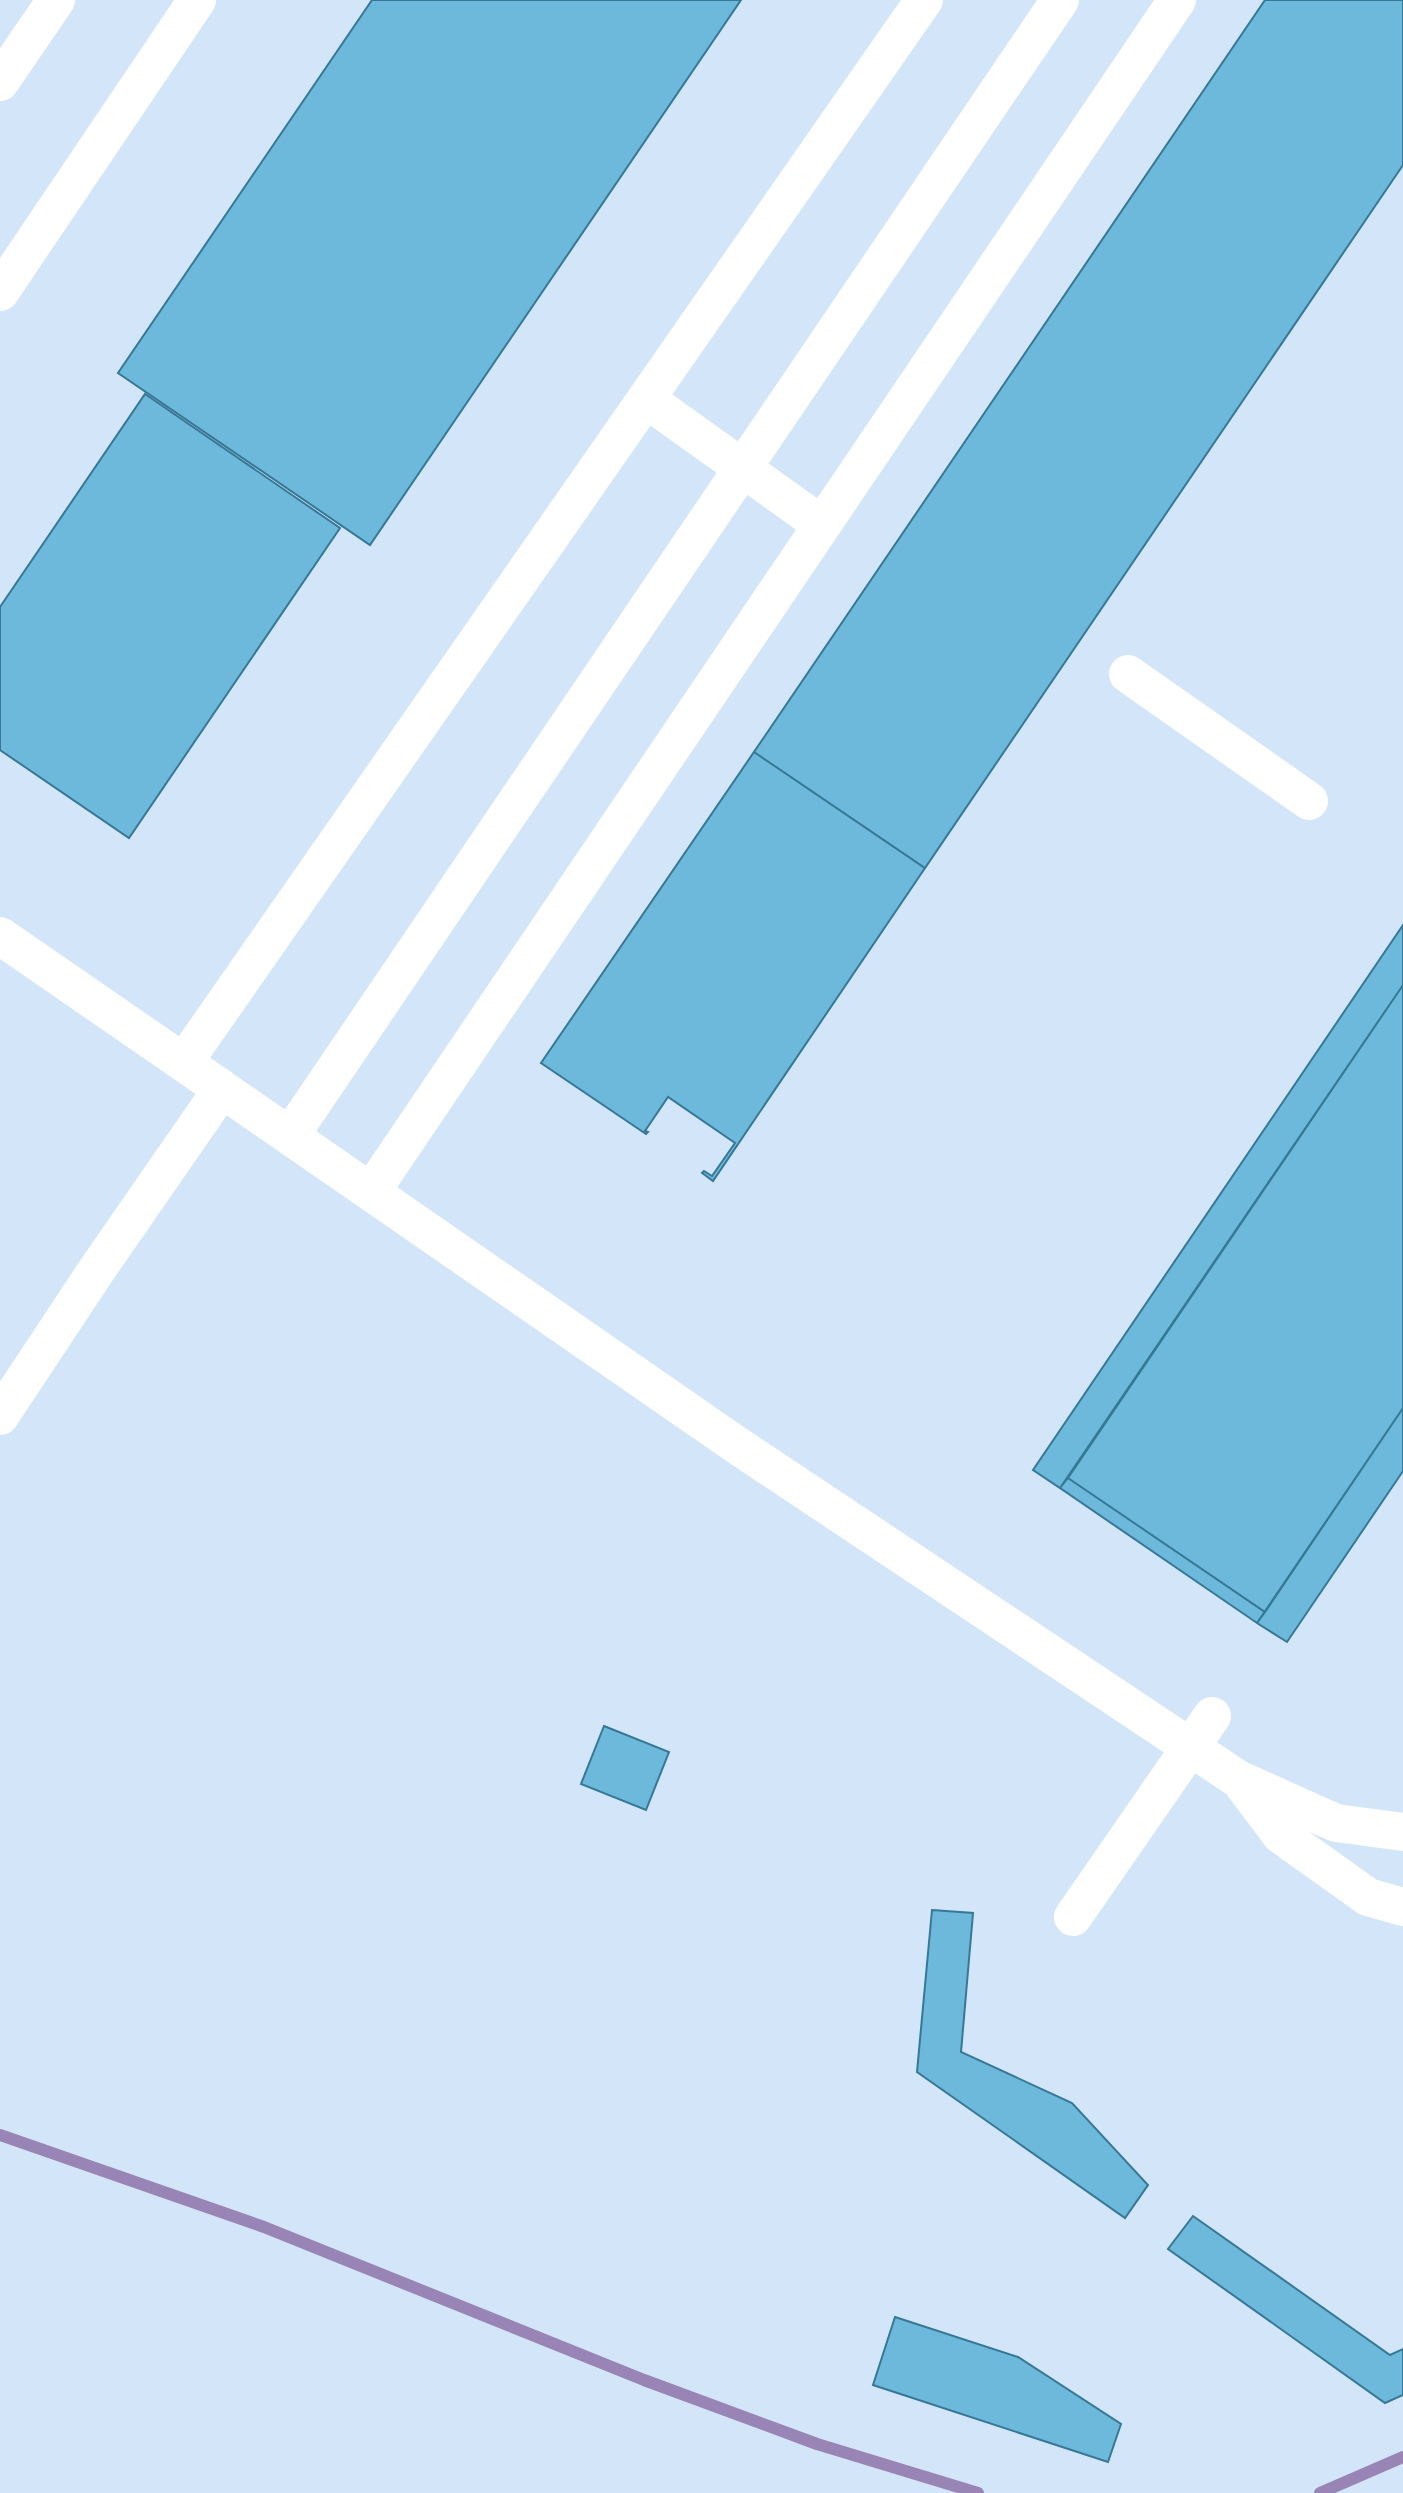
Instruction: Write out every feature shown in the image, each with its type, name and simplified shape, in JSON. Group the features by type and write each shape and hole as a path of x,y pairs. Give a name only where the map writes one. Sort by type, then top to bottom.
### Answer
{"lane":[{"path":"0,82 55,0"},
{"path":"0,292 197,0"},
{"path":"184,1062 924,0"},
{"path":"290,1136 1060,0"},
{"path":"371,1192 1177,0"},
{"path":"646,399 822,525"},
{"path":"1128,674 1309,801"},
{"path":"0,936 738,1446 1238,1779 1336,1823 1403,1832"},
{"path":"0,1416 222,1089"},
{"path":"1073,1917 1212,1716"},
{"path":"1238,1779 1281,1835 1368,1897 1403,1907"}],"building":[{"path":"372,0 741,0 370,545 118,373"},
{"path":"1265,0 1403,0 1403,165 925,868 754,752"},
{"path":"145,394 340,528 129,838 0,750 0,607"},
{"path":"754,752 925,868 713,1181 702,1173 704,1171 712,1176 735,1143 668,1097 645,1131 648,1132 646,1134 541,1063"},
{"path":"1403,925 1403,985 1060,1488 1033,1470"},
{"path":"1403,985 1403,1408 1265,1612 1068,1478"},
{"path":"1403,1408 1403,1471 1287,1642 1257,1623"},
{"path":"1068,1478 1265,1612 1257,1623 1060,1488"},
{"path":"604,1726 669,1752 646,1810 581,1784"},
{"path":"932,1910 973,1913 961,2052 1072,2103 1148,2185 1125,2218 917,2072"},
{"path":"1193,2216 1390,2355 1403,2349 1403,2395 1385,2403 1168,2249"},
{"path":"895,2317 1018,2357 1121,2424 1108,2462 873,2385"}],"waterway":[{"path":"0,2135 264,2227 644,2380 817,2444 978,2493"},
{"path":"1320,2493 1403,2457"}]}
